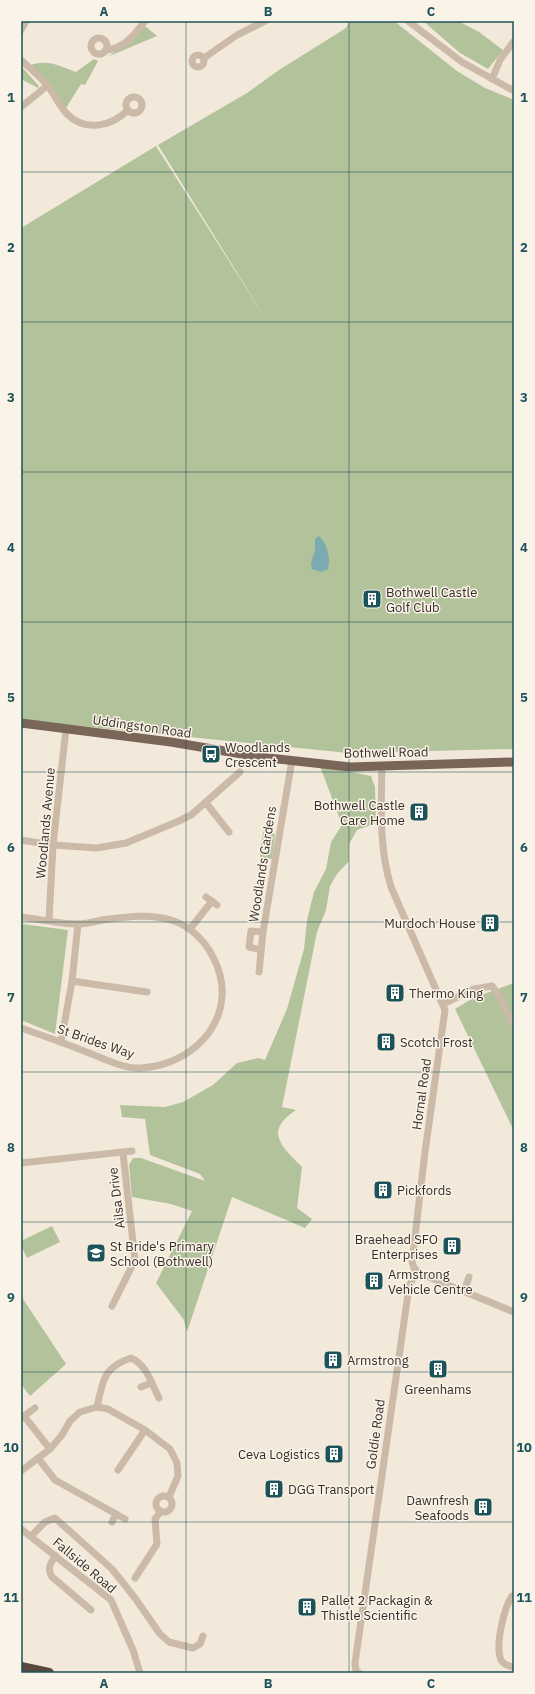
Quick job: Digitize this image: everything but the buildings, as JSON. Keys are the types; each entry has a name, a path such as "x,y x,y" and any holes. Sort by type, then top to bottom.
{"highway":[{"path":"21,1667 49,1673"}],"main road":[{"name":"Uddingston Road","path":"21,723 170,742 260,756"},
{"name":"Bothwell Road","path":"260,756 350,767 514,762"}],"street":[{"path":"21,30 26,21"},
{"path":"106,50 114,49 124,44 145,21"},
{"path":"204,58 219,46 254,23 265,21"},
{"path":"408,21 462,62 514,91"},
{"path":"492,79 500,60 514,41"},
{"path":"21,60 47,86 67,114 78,122 95,126 109,123 128,110"},
{"path":"21,107 47,86"},
{"name":"Woodlands Avenue","path":"50,920 53,846 66,729"},
{"name":"Woodlands Gardens","path":"259,972 263,932 292,760"},
{"name":"Hornal Road","path":"382,766 380,815 386,869 391,887 445,1010 412,1254 417,1271"},
{"path":"21,840 53,846 97,848 126,843 179,822 206,803 240,772"},
{"path":"206,803 228,832"},
{"path":"190,929 212,901"},
{"name":"St Brides Way","path":"21,1028 115,1063 140,1068 159,1065 180,1059 196,1048 208,1036 218,1017 222,996 222,978 210,952 190,929 175,921 157,917 139,916 78,924 50,920"},
{"path":"21,917 50,920"},
{"path":"61,1042 72,981 78,924"},
{"path":"261,950 249,947 251,931 263,932"},
{"path":"72,981 147,992"},
{"path":"443,1004 474,989 492,986 500,996 514,1026"},
{"path":"21,1163 132,1151"},
{"name":"Ailsa Drive","path":"112,1306 135,1260 123,1152"},
{"path":"417,1271 514,1312"},
{"name":"Goldie Road","path":"359,1673 356,1671 355,1663 409,1287 417,1271"},
{"path":"464,1291 469,1277"},
{"path":"97,1407 103,1380 109,1370 121,1362 131,1358 140,1362 159,1398"},
{"path":"141,1387 152,1383"},
{"path":"21,1471 50,1450 62,1435 70,1421 80,1412 97,1407 108,1409 145,1430 170,1449 177,1463 178,1476 169,1497 172,1504 171,1509 166,1512 161,1511 157,1507 157,1500 164,1496 169,1497"},
{"path":"35,1408 22,1417 50,1450"},
{"path":"118,1470 122,1460 145,1430"},
{"path":"38,1458 55,1480 125,1519"},
{"path":"135,1578 157,1544 155,1519 161,1511"},
{"path":"112,1522 116,1514"},
{"path":"31,1536 45,1522 55,1518 112,1569 135,1598 160,1634 170,1642 193,1648 200,1644 203,1636"},
{"name":"Fallside Road","path":"21,1528 110,1600 133,1650 140,1673"},
{"path":"56,1556 49,1566 49,1572 52,1577 91,1610"},
{"path":"514,1596 512,1596 507,1603 500,1639 500,1657 504,1663 514,1667"}],"green space":[{"name":"Bothwell Castle Golf Club","path":"349,21 394,21 457,71 485,88 514,100 514,749 348,753 21,720 21,228 156,146 267,321 158,145 247,93 279,70 346,28"},
{"path":"423,21 458,21 479,32 503,50 488,69 460,53"},
{"path":"145,26 157,36 107,57 127,44"},
{"path":"94,59 98,61 85,85 81,84 66,108 31,65 37,63 48,63 76,72"},
{"path":"21,66 39,86 38,88 21,79"},
{"path":"320,766 371,776 375,787 376,823 357,830 349,844 349,861 337,874 330,886 326,910 317,932 282,1107 296,1110 280,1125 278,1132 279,1139 283,1146 302,1167 297,1208 312,1219 305,1228 232,1197 187,1332 184,1320 156,1283 192,1211 171,1204 132,1197 129,1165 133,1158 141,1158 205,1181 200,1174 150,1155 145,1119 122,1117 120,1105 165,1107 183,1102 213,1085 237,1063 258,1058 265,1060 287,1009 304,949 307,920 314,892 326,869 331,842 342,825"},
{"path":"263,832 275,834 272,859 260,857"},
{"path":"22,924 68,930 55,1034 21,1020"},
{"path":"514,983 514,1126 512,1127 455,1009 473,998"},
{"path":"52,1226 60,1242 27,1258 21,1245 21,1241"},
{"path":"21,1296 66,1364 30,1396 21,1384"}],"water":[{"path":"319,536 322,539 329,555 328,569 321,572 312,569 311,563 315,550 315,539"}],"place":[{"name":"Bothwell Castle Golf Club","path":"372,599"},
{"name":"Woodlands Crescent","path":"211,754"},
{"name":"Bothwell Castle Care Home","path":"419,812"},
{"name":"Murdoch House","path":"490,923"},
{"name":"Thermo King","path":"395,993"},
{"name":"Scotch Frost","path":"386,1042"},
{"name":"Pickfords","path":"383,1190"},
{"name":"Braehead SFO Enterprises","path":"452,1246"},
{"name":"St Bride's Primary School (Bothwell)","path":"96,1253"},
{"name":"Armstrong Vehicle Centre","path":"374,1281"},
{"name":"Armstrong","path":"333,1360"},
{"name":"Greenhams","path":"438,1369"},
{"name":"Ceva Logistics","path":"334,1454"},
{"name":"DGG Transport","path":"274,1489"},
{"name":"Dawnfresh Seafoods","path":"483,1507"},
{"name":"Pallet 2 Packagin & Thistle Scientific","path":"307,1607"}]}
